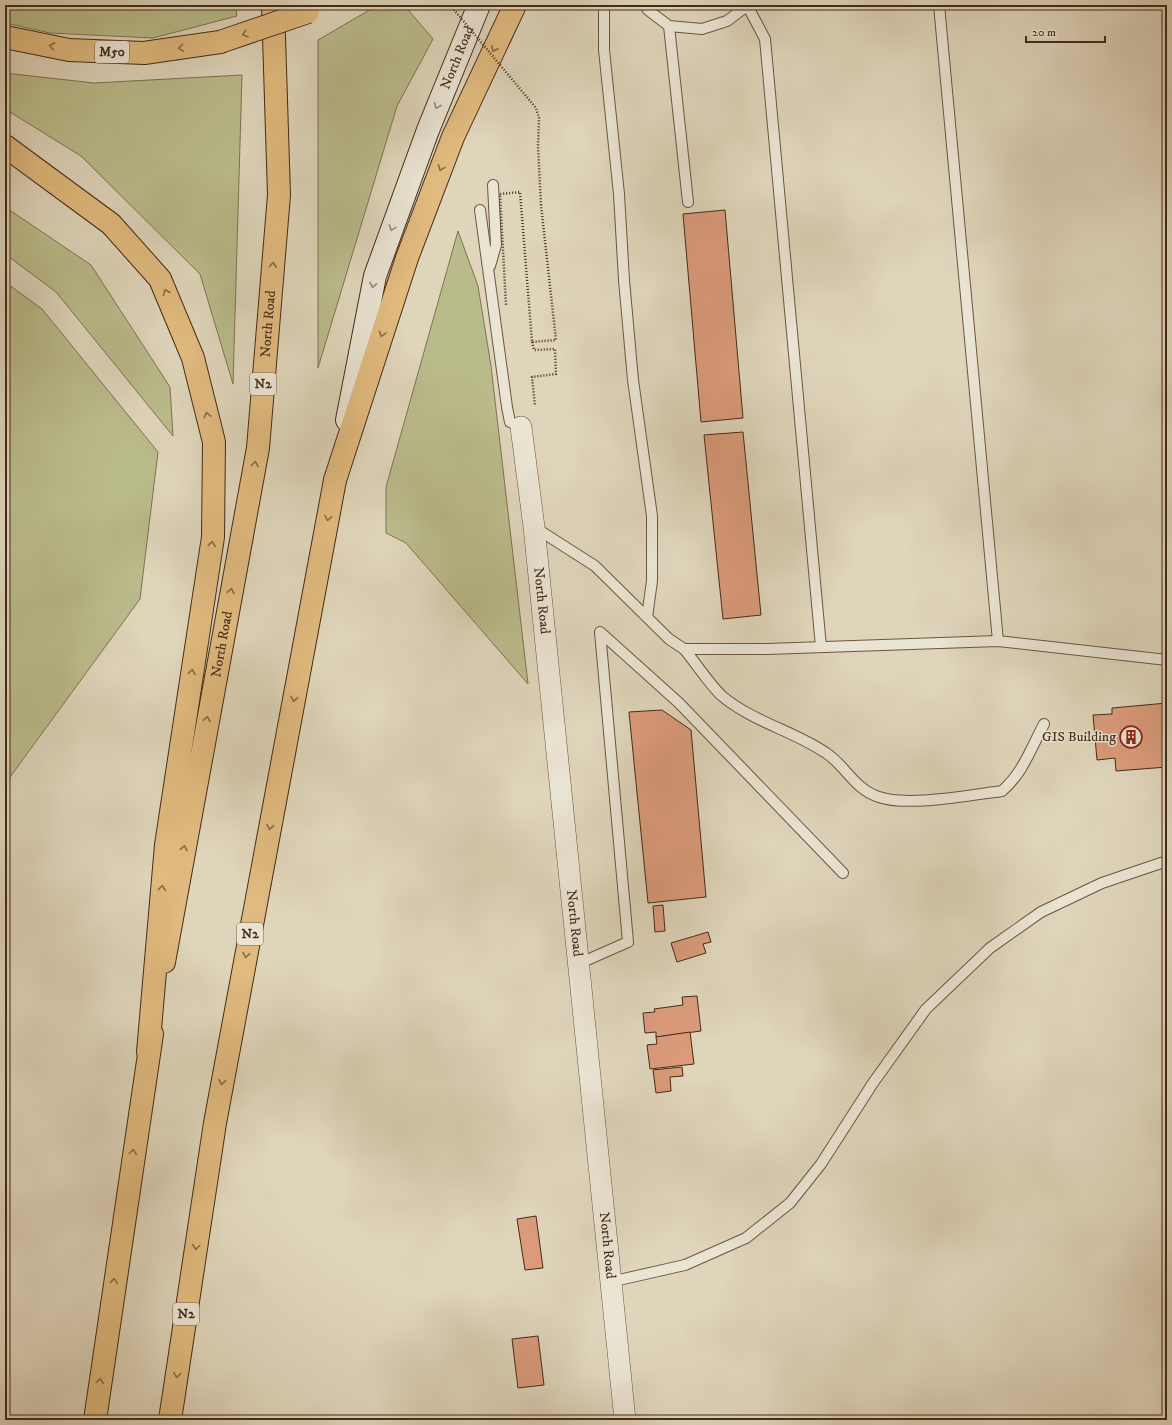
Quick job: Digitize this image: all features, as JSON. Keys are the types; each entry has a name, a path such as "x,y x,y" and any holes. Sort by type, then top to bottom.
{"highway":[{"name":"North Road","path":"148,1052 200,758 258,448 278,195 273,5"},
{"path":"335,480 405,264 453,137 515,5"},
{"name":"M50","path":"5,37 69,50 144,53 220,42 314,8"},
{"path":"5,146 112,224 160,279 193,358 214,442 213,537 166,844 148,1052"},
{"name":"N2","path":"170,1420 215,1123 335,480"},
{"name":"N2","path":"95,1420 148,1052"}],"main road":[{"name":"North Road","path":"335,480 375,276 428,130 479,5"}],"street":[{"name":"North Road","path":"528,421 534,527 625,1420"}],"lane":[{"path":"604,5 604,50 619,194 624,280 633,380 652,516 652,581 647,617"},
{"path":"645,5 648,10 669,26 702,29 727,21 747,5 765,39 821,647"},
{"path":"938,5 998,641"},
{"path":"669,26 688,202"},
{"path":"488,271 496,245 493,186"},
{"path":"480,210 506,407 510,422 528,421"},
{"path":"534,527 595,566 669,639 684,649 722,696 758,719 827,753 841,766 856,784 878,797 902,802 1002,791 1012,782 1023,767 1044,724"},
{"path":"578,964 628,942 600,632 679,702 843,873"},
{"path":"684,649 711,650 998,641 1167,660"},
{"path":"610,1282 685,1265 746,1238 790,1203 821,1164 873,1083 926,1008 990,948 1041,912 1102,883 1167,861"}],"path":[{"path":"450,5 536,108 539,118 538,146 541,205 556,340 532,342"},
{"path":"506,305 500,194 520,192 532,342 534,350 555,349 556,374 532,377 528,421"}],"green space":[{"path":"5,5 235,5 237,16 153,38 50,33 5,23"},
{"path":"378,5 404,5 433,39 397,106 318,368 318,40"},
{"path":"5,73 94,83 242,75 233,384 200,274 81,156 5,109"},
{"path":"5,207 91,265 170,387 173,436 56,292 5,254"},
{"path":"458,231 478,286 491,366 528,684 406,543 386,533 386,487"},
{"path":"5,282 42,309 158,452 140,599 5,784"}],"building":[{"path":"725,210 743,418 701,422 683,214"},
{"path":"743,432 761,615 723,619 704,435"},
{"name":"GIS Building","path":"1167,703 1167,767 1116,771 1115,758 1097,760 1093,715 1112,714 1112,708"},
{"path":"662,710 691,730 706,897 648,903 629,712"},
{"path":"663,905 665,931 655,932 653,906"},
{"path":"708,932 711,942 703,944 706,953 677,962 671,943"},
{"path":"697,996 701,1031 656,1037 656,1032 645,1033 643,1013 655,1012 654,1009 683,1005 682,997"},
{"path":"690,1032 694,1064 650,1069 647,1045 657,1044 656,1037"},
{"path":"682,1067 683,1076 670,1077 671,1091 656,1093 653,1070"},
{"path":"536,1216 543,1268 525,1270 517,1219"},
{"path":"538,1336 544,1385 518,1388 512,1339"}],"place":[{"name":"GIS Building","path":"1131,737"}]}
